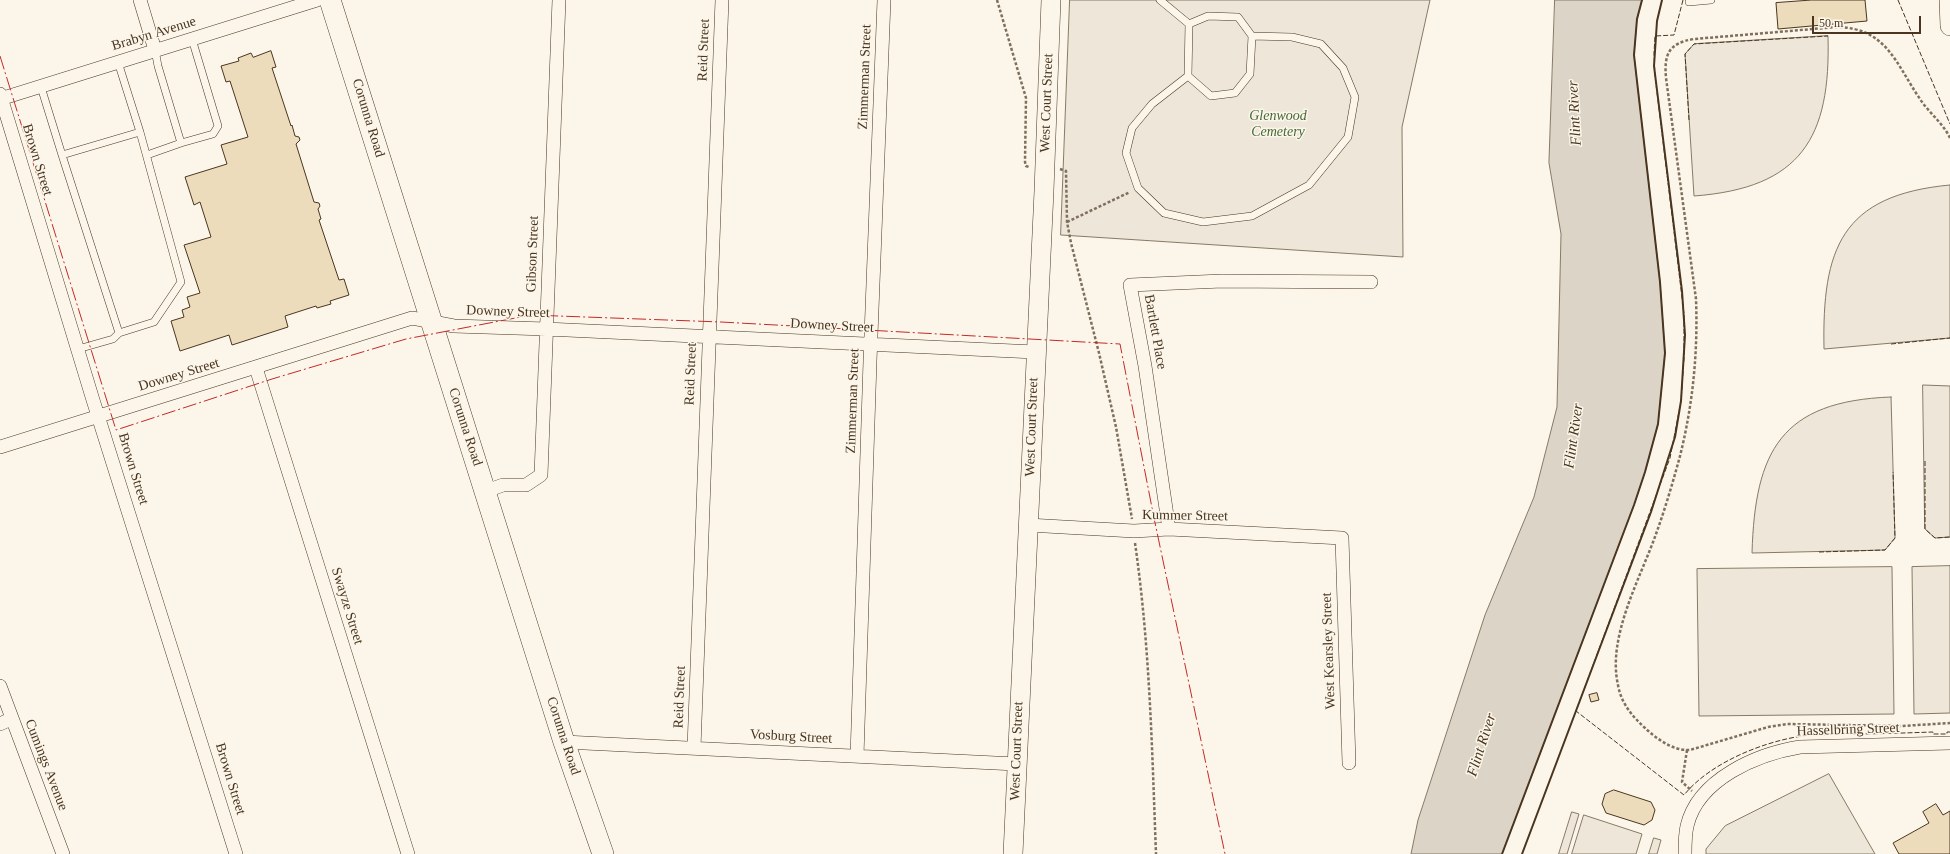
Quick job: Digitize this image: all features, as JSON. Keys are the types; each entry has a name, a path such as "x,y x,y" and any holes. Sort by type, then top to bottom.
{"main road":[{"name":"Corunna Road","path":"330,0 564,742 603,854"}],"street":[{"path":"140,0 156,50"},
{"name":"Brabyn Avenue","path":"0,97 41,87 317,0"},
{"name":"Gibson Street","path":"486,491 503,486 526,485 541,475 559,0"},
{"name":"Reid Street","path":"694,748 722,0"},
{"name":"Zimmerman Street","path":"857,756 870,344 884,0"},
{"name":"West Court Street","path":"1013,854 1035,352 1042,230 1050,0"},
{"path":"1949,0 1950,26"},
{"name":"Brown Street","path":"0,97 236,854"},
{"name":"Bartlett Place","path":"1169,529 1145,366 1130,284 1222,281 1371,282"},
{"name":"Downey Street","path":"0,447 412,318 454,326 1035,352"},
{"name":"Swayze Street","path":"256,368 408,854"},
{"name":"Kummer Street","path":"1028,525 1134,531 1169,529 1342,538"},
{"name":"West Kearsley Street","path":"1342,538 1349,763"},
{"name":"Cumings Avenue","path":"0,686 6,722 63,854"},
{"name":"Vosburg Street","path":"564,742 1016,764"},
{"name":"Hasselbring Street","path":"1685,854 1687,826 1700,798 1714,785 1744,765 1790,749 1812,746 1950,743"}],"lane":[{"path":"1160,0 1189,24"},
{"path":"1690,2 1711,0"},
{"path":"1188,76 1211,96 1235,93 1250,74 1252,36 1238,17 1208,16 1189,24"},
{"path":"1188,76 1189,24"},
{"path":"1188,76 1152,104 1132,128 1126,153 1138,188 1164,212 1203,222 1252,216 1309,185 1348,137 1355,97 1343,68 1320,44 1292,37 1252,36"},
{"path":"147,155 213,134 218,126 192,39"},
{"path":"156,50 158,66 181,143"},
{"path":"78,349 113,339 119,333 154,322 181,282 147,155 118,62"},
{"path":"41,87 119,333"},
{"path":"62,155 140,132"}],"path":[{"path":"997,0 1026,98 1025,162 1026,166 1030,167"},
{"path":"1950,138 1945,129 1920,100 1886,47 1877,39 1859,30 1837,27 1690,40 1674,45 1667,57 1665,73 1678,155 1696,299 1697,330 1695,364 1688,419 1681,450 1656,533 1625,618 1618,646 1616,676 1621,697 1633,716 1648,731 1665,743 1687,750 1768,727 1787,724 1902,726 1950,723"},
{"path":"1061,169 1066,171 1067,222 1071,244 1116,427 1132,522"},
{"path":"1067,222 1138,188"},
{"path":"1135,539 1148,654 1156,854"},
{"path":"1687,750 1683,783 1700,798"}],"green space":[{"name":"Glenwood Cemetery","path":"1070,0 1430,0 1402,127 1403,257 1061,235"},
{"path":"1828,36 1827,72 1823,103 1815,129 1802,151 1784,169 1760,182 1731,191 1694,196 1685,54 1694,44"},
{"path":"1950,185 1950,338 1824,349 1824,314 1828,283 1834,256 1845,233 1862,215 1884,201 1913,191"},
{"path":"1923,385 1950,386 1950,537 1935,538 1925,529"},
{"path":"1891,397 1895,538 1885,550 1752,553 1754,517 1760,486 1768,460 1781,438 1799,421 1823,409 1854,401"},
{"path":"1950,566 1950,713 1914,714 1912,567"},
{"path":"1892,567 1894,714 1699,716 1697,569"},
{"path":"1572,812 1579,814 1567,854 1559,854"},
{"path":"1584,815 1642,834 1636,854 1572,854"},
{"path":"1654,838 1661,840 1657,854 1649,854"}],"shaded area":[{"path":"1829,774 1875,854 1706,854 1706,849 1725,826"}],"water":[{"name":"Flint River","path":"1555,0 1642,0 1637,19 1634,55 1660,282 1665,353 1658,424 1634,505 1502,854 1411,854 1418,820 1485,615 1534,497 1557,407 1561,234 1549,163"}],"building":[{"path":"1812,0 1865,0 1867,21 1778,29 1776,3"},
{"path":"271,51 276,67 272,68 291,126 292,125 295,136 299,137 300,140 296,144 314,202 319,203 320,206 318,209 321,219 319,220 339,280 344,279 349,295 330,301 331,304 317,308 316,306 285,316 288,327 232,345 229,335 180,351 171,321 184,317 182,310 190,307 187,297 200,293 184,245 211,237 200,202 194,205 185,177 227,164 221,145 248,137 230,81 226,82 221,66 239,61 238,58 251,53 253,57"},
{"path":"1597,693 1599,700 1591,702 1589,695"},
{"path":"1614,790 1651,802 1655,810 1652,820 1644,825 1606,813 1602,804 1605,794"},
{"path":"1936,804 1943,815 1950,811 1950,854 1899,854 1893,843 1929,823 1923,812"}],"fence":[{"path":"1683,0 1674,35 1655,36 1654,53 1655,76 1684,314 1684,358 1681,401 1670,458 1576,711 1684,795 1708,773 1722,764 1770,743 1813,735 1933,732 1933,734 1947,734 1947,732 1950,732"},
{"path":"1898,0 1950,124"},
{"path":"1689,120 1685,54 1694,44 1828,36"},
{"path":"1891,344 1950,338"},
{"path":"1925,461 1925,529 1935,538 1950,537"},
{"path":"1819,552 1885,550 1895,538 1893,472"}],"wall":[{"path":"1502,854 1634,505 1658,424 1665,353 1660,282 1634,55 1637,19 1642,0"},
{"path":"1522,854 1651,512 1675,437 1681,401 1685,335 1682,291 1654,66 1657,21 1662,0"}],"power":[{"path":"0,56 116,430 272,379 406,339 531,315 721,322 1120,344 1154,518 1225,854"}]}
